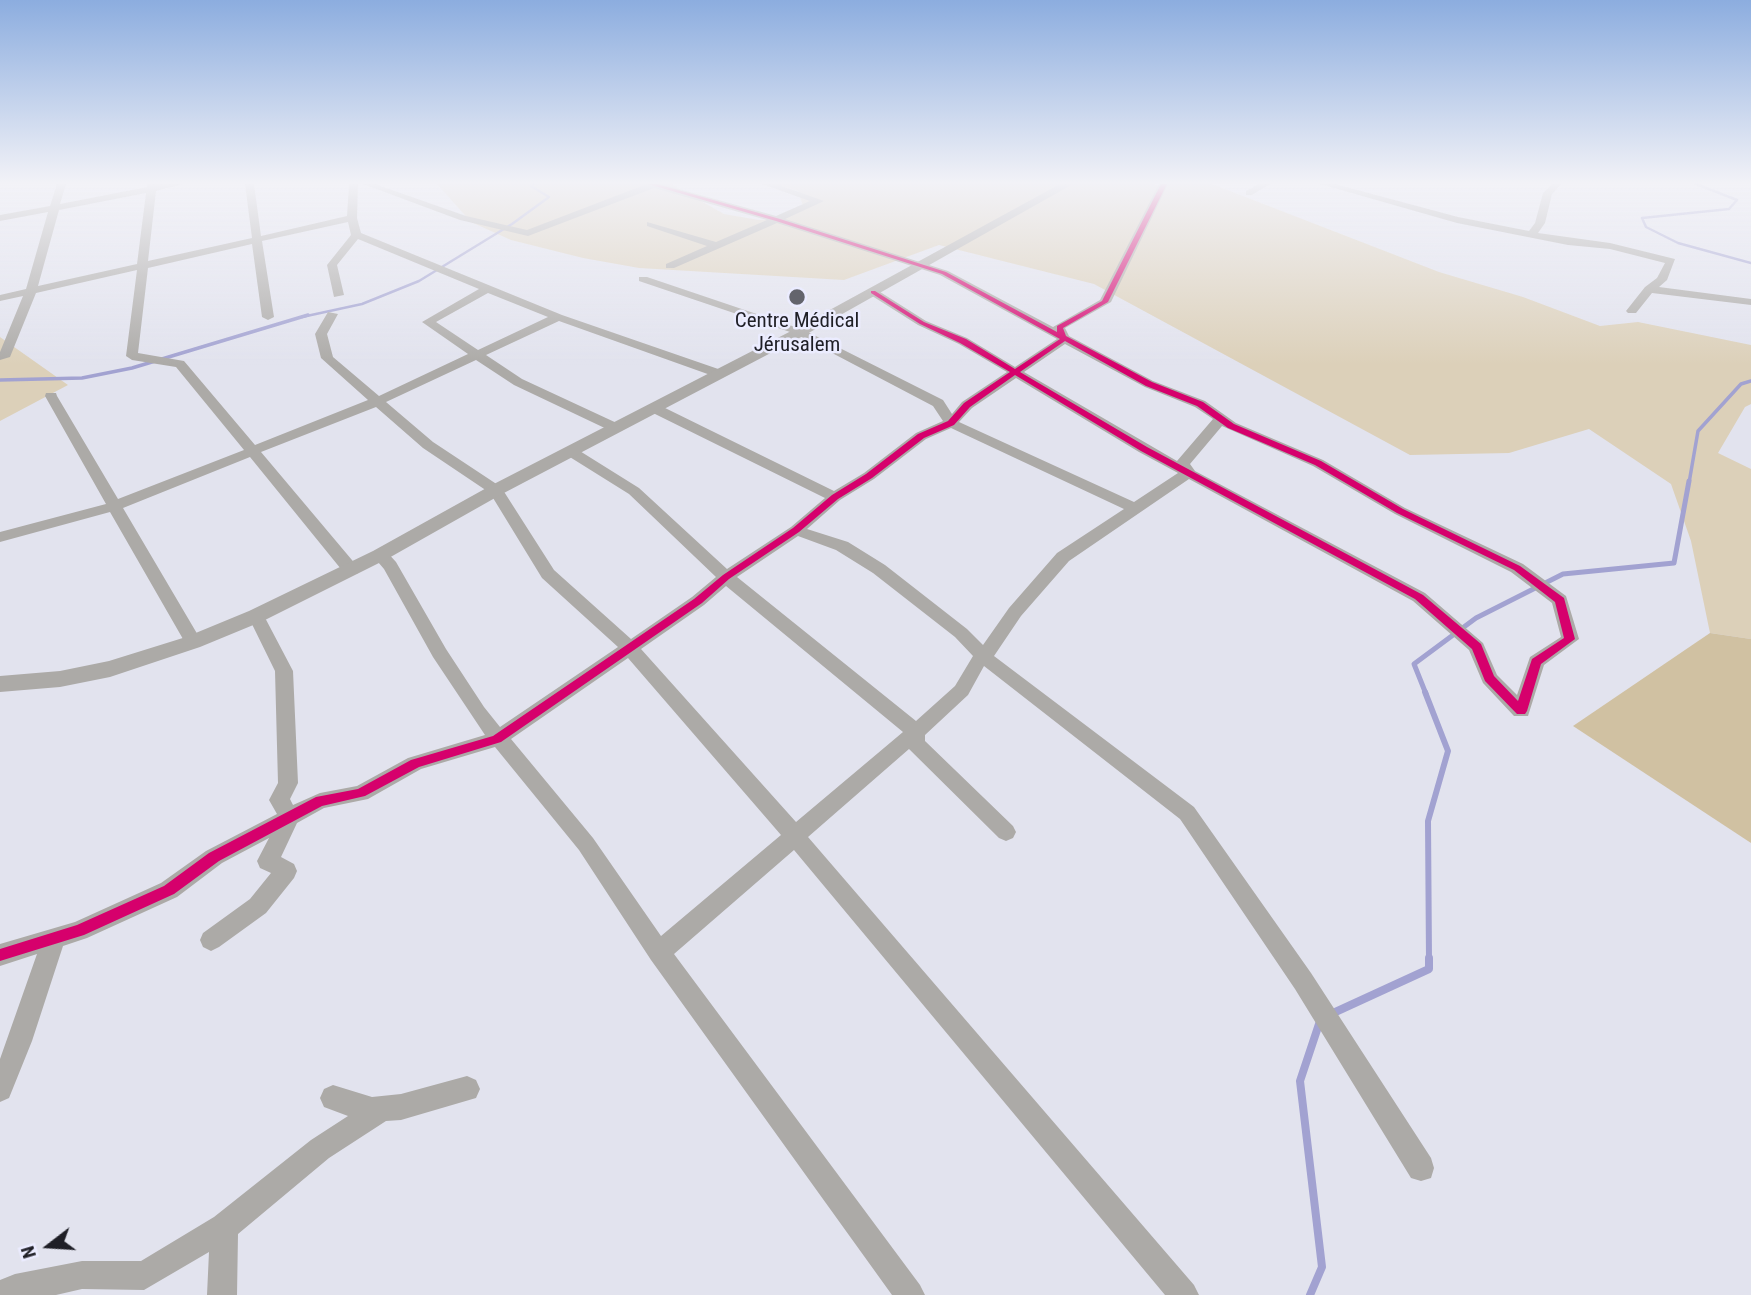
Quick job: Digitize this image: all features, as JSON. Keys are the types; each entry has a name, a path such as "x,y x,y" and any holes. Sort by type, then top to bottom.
{"street":[{"path":"4,357 31,291 44,244"},
{"path":"145,244 132,356 180,364 351,570"},
{"path":"0,298 142,268 235,244"},
{"path":"257,244 268,317"},
{"path":"338,295 332,265 348,244"},
{"path":"379,244 558,317 720,374"},
{"path":"712,244 717,246"},
{"path":"670,266 721,244"},
{"path":"857,244 920,264 972,287 1149,384 1200,404 1254,437 1318,463 1399,511 1517,568 1560,600 1570,639 1536,662 1521,711 1489,678 1477,647 1419,597 1188,472 1015,374 963,341 922,323 873,292"},
{"path":"0,684 60,679 110,669 192,642 256,616 380,555 496,490 656,409 956,244"},
{"path":"1065,339 1059,327 1105,302 1134,244"},
{"path":"1600,244 1671,261 1662,280 1649,289 1632,311"},
{"path":"643,279 800,332 938,403 951,423 1136,509"},
{"path":"487,289 428,322 480,354 518,382 616,428"},
{"path":"1649,289 1751,302"},
{"path":"332,314 321,334 327,358 428,445 496,490 548,574 630,648 795,836 1184,1295"},
{"path":"0,537 114,506 378,401 558,317"},
{"path":"0,955 54,939 169,890 214,857 320,801 361,793 415,763 497,739 698,601 726,577 796,530 835,497 870,476 921,436 951,423 967,405 1065,339"},
{"path":"51,396 192,642"},
{"path":"656,409 835,497"},
{"path":"1188,472 1182,464 1221,418"},
{"path":"570,451 634,491 726,577 916,732"},
{"path":"659,952 962,690 975,663 984,657 1015,612 1063,557 1188,472"},
{"path":"796,530 842,546 879,569 961,634 984,657 1187,813 1315,1000 1421,1168"},
{"path":"380,555 390,566 439,653 497,739 586,844 659,952 910,1295"},
{"path":"256,616 284,671 288,783 279,800 290,817"},
{"path":"916,732 915,743 1006,832"},
{"path":"211,940 258,906 286,871 268,862 290,817"},
{"path":"0,1089 20,1041 54,939"},
{"path":"333,1098 372,1110 401,1107 467,1089"},
{"path":"0,1295 82,1275 144,1276 224,1227 320,1149 382,1109"},
{"path":"222,1295 224,1227"}],"shaded area":[{"path":"529,244 1368,244 1439,272 1523,297 1600,326 1638,322 1751,345 1751,404 1745,407 1718,453 1751,469 1751,639 1710,633 1691,541 1671,484 1589,429 1509,453 1410,455 1094,284 939,245 844,280 639,268"},
{"path":"0,337 68,385 0,421"},
{"path":"1710,633 1751,639 1751,843 1573,726"}],"waterway":[{"path":"302,317 362,304 419,281 479,244"},
{"path":"1683,244 1751,263"},
{"path":"0,380 82,378 132,368 308,315"},
{"path":"1689,483 1698,431 1741,384 1751,381"},
{"path":"1426,694 1414,664 1476,618 1563,574 1674,563 1689,481"},
{"path":"1425,692 1448,751 1428,821 1429,960"},
{"path":"1331,1014 1429,969 1429,960"},
{"path":"1310,1295 1322,1267 1300,1081 1320,1021"}],"cycle path":[{"path":"855,244 944,273 1149,384 1200,404 1231,426 1318,463 1400,511 1517,568 1560,600 1570,639 1536,662 1521,711 1489,678 1477,647 1419,597 1144,449 963,341 922,323 873,292"},
{"path":"0,955 79,931 169,890 214,857 320,801 361,793 415,763 497,739 698,601 726,577 796,530 835,497 869,476 921,436 951,423 967,405 1064,339 1059,327 1105,302 1134,244"}],"place":[{"name":"Centre Médical Jérusalem","path":"797,297"}]}
